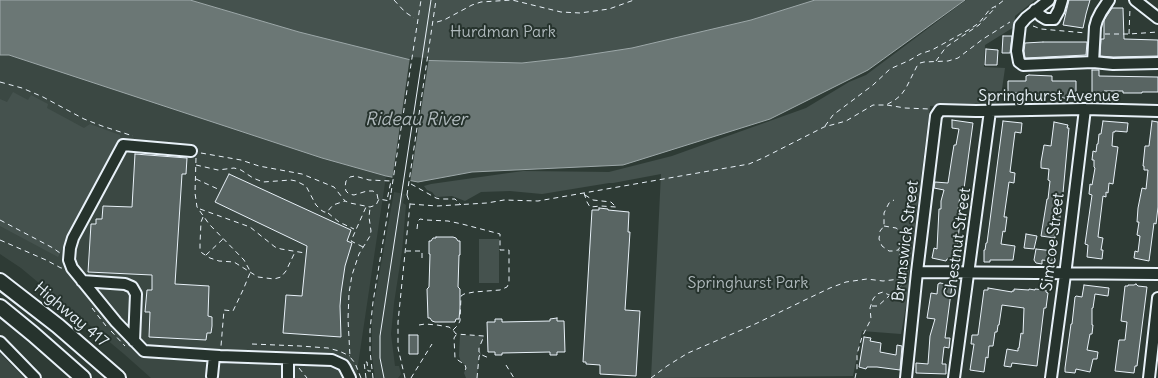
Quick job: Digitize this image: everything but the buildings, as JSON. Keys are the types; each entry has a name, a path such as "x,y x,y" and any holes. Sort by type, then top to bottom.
{"highway":[{"name":"Highway 417","path":"0,281 58,326 118,378"},
{"path":"0,307 83,378"}],"street":[{"path":"1049,0 1035,10 1020,25 1017,51 1019,62 1023,64 1158,63"},
{"path":"1035,10 1046,19 1054,19 1060,10 1062,0"},
{"path":"1094,62 1095,27 1100,12 1109,0"},
{"path":"1132,4 1158,18"},
{"name":"Springhurst Avenue","path":"940,110 1085,109 1158,111"},
{"name":"Simcoe Street","path":"1051,378 1085,109"},
{"name":"Brunswick Street","path":"906,378 936,116 940,110"},
{"name":"Chestnut Street","path":"954,378 990,111"},
{"path":"194,152 183,149 123,145 73,238 70,248 70,264 82,281 144,351 217,353 288,359 324,359 337,361 345,368 350,378"},
{"path":"917,272 969,274 1158,274"},
{"path":"82,281 125,284 132,287 136,294 134,341"},
{"path":"1149,378 1158,298"},
{"path":"0,342 35,378"},
{"path":"212,376 217,353"},
{"path":"288,359 288,378"}],"path":[{"path":"394,0 414,18"},
{"path":"389,201 421,0"},
{"path":"405,378 398,348 398,338 410,204 406,196 436,0"},
{"path":"479,3 483,0"},
{"path":"437,22 479,3 512,0 561,12 580,13 609,9 634,0"},
{"path":"824,127 833,115 873,85 890,69 932,50 970,29 979,23 990,9 1004,0"},
{"path":"936,61 946,47 979,25 998,4"},
{"path":"1129,34 1132,4"},
{"path":"886,105 901,95 920,63 948,61 958,58 1016,18 1020,25"},
{"path":"0,82 22,88 84,119 124,133"},
{"path":"410,204 437,206 504,200 538,201 584,194 749,164 824,127 846,121 873,105 940,110"},
{"path":"217,353 224,310 233,311 250,272 244,260 209,224 199,209 196,200 194,152 241,160 259,166 302,174 334,187 346,201 370,207 376,204 379,199"},
{"path":"196,165 214,170 237,169 263,182 296,181 306,186 318,208 327,212 338,222 355,229"},
{"path":"373,378 370,341 372,312 391,181 369,180 355,176 346,180 345,187 349,194 356,195 367,191 373,192 377,194 379,199"},
{"path":"195,178 220,190"},
{"path":"411,184 436,198 455,199 462,205"},
{"path":"584,194 593,200 611,202 616,207 590,207 584,194"},
{"path":"379,199 389,201"},
{"path":"894,200 889,202 884,213 884,226 880,231 879,239 882,246 889,251 898,250"},
{"path":"327,212 333,205 346,201"},
{"path":"363,247 351,241 366,206"},
{"path":"350,357 348,320 350,287 352,275 371,231 370,207"},
{"path":"199,209 250,227 275,247 305,253"},
{"path":"204,216 201,222 200,250 205,255 219,260 234,262 258,277 278,278 286,271 295,252"},
{"path":"417,229 420,219 462,224 500,234 500,250 509,250 509,283 507,286 500,290 474,292 461,296 460,321 454,330"},
{"path":"0,220 53,248 70,264 61,268 0,240"},
{"path":"855,378 857,354 862,337 871,319 873,300 877,294 883,292 894,295 898,292 905,278 898,250 903,242 902,232 896,228 884,226"},
{"path":"205,255 223,238"},
{"path":"406,251 422,251 422,258 419,260"},
{"path":"651,378 688,353 846,282 867,279 883,281 900,279 917,272"},
{"path":"871,306 878,306 889,295"},
{"path":"418,325 437,325 454,330 456,334 454,338 455,358 466,368 464,373"},
{"path":"456,334 484,336 479,348 481,354 477,378"},
{"path":"252,344 328,348 339,351 350,357 355,363 361,378"},
{"path":"411,378 432,344"},
{"path":"481,354 489,358"},
{"path":"366,378 364,362 367,362 368,371 372,370"},
{"path":"506,365 514,378"},
{"path":"299,367 308,378"}],"shaded area":[{"path":"0,55 9,55 322,158 386,176 356,378 151,378 21,268 0,254"},
{"path":"394,192 405,194 403,203 406,205 391,334 395,366 399,366 401,374 398,378 375,378 372,355 374,304"},
{"path":"0,353 24,378 0,378"}],"green space":[{"name":"Hurdman Park","path":"190,0 815,0 751,20 632,48 522,63 411,60 299,32"},
{"name":"Springhurst Park","path":"966,0 1035,0 1015,16 1014,27 985,45 984,67 1005,68 1000,103 930,106 908,294 901,334 862,331 853,376 651,378 661,174 542,194 510,191 481,192 465,201 452,196 436,197 424,186 523,171 609,172 672,156 806,108 849,82 866,75"},
{"path":"13,92 28,100 31,95 48,104 47,108 84,128 90,124 120,135 120,141 58,257 0,226 0,99 7,102"},
{"path":"479,239 499,239 499,283 479,283"},
{"path":"460,335 484,336 479,348 481,354 477,378 466,378 464,373 466,368 459,356"}],"water":[{"name":"Rideau River","path":"0,0 190,0 299,32 411,60 522,63 632,48 751,20 815,0 965,0 868,70 770,119 623,165 472,172 418,182 386,176 322,158 9,55 0,55"}],"pier":[{"path":"410,57 429,58 410,183 392,180"}],"tram line":[{"path":"384,378 380,358 380,336 431,0"}]}
